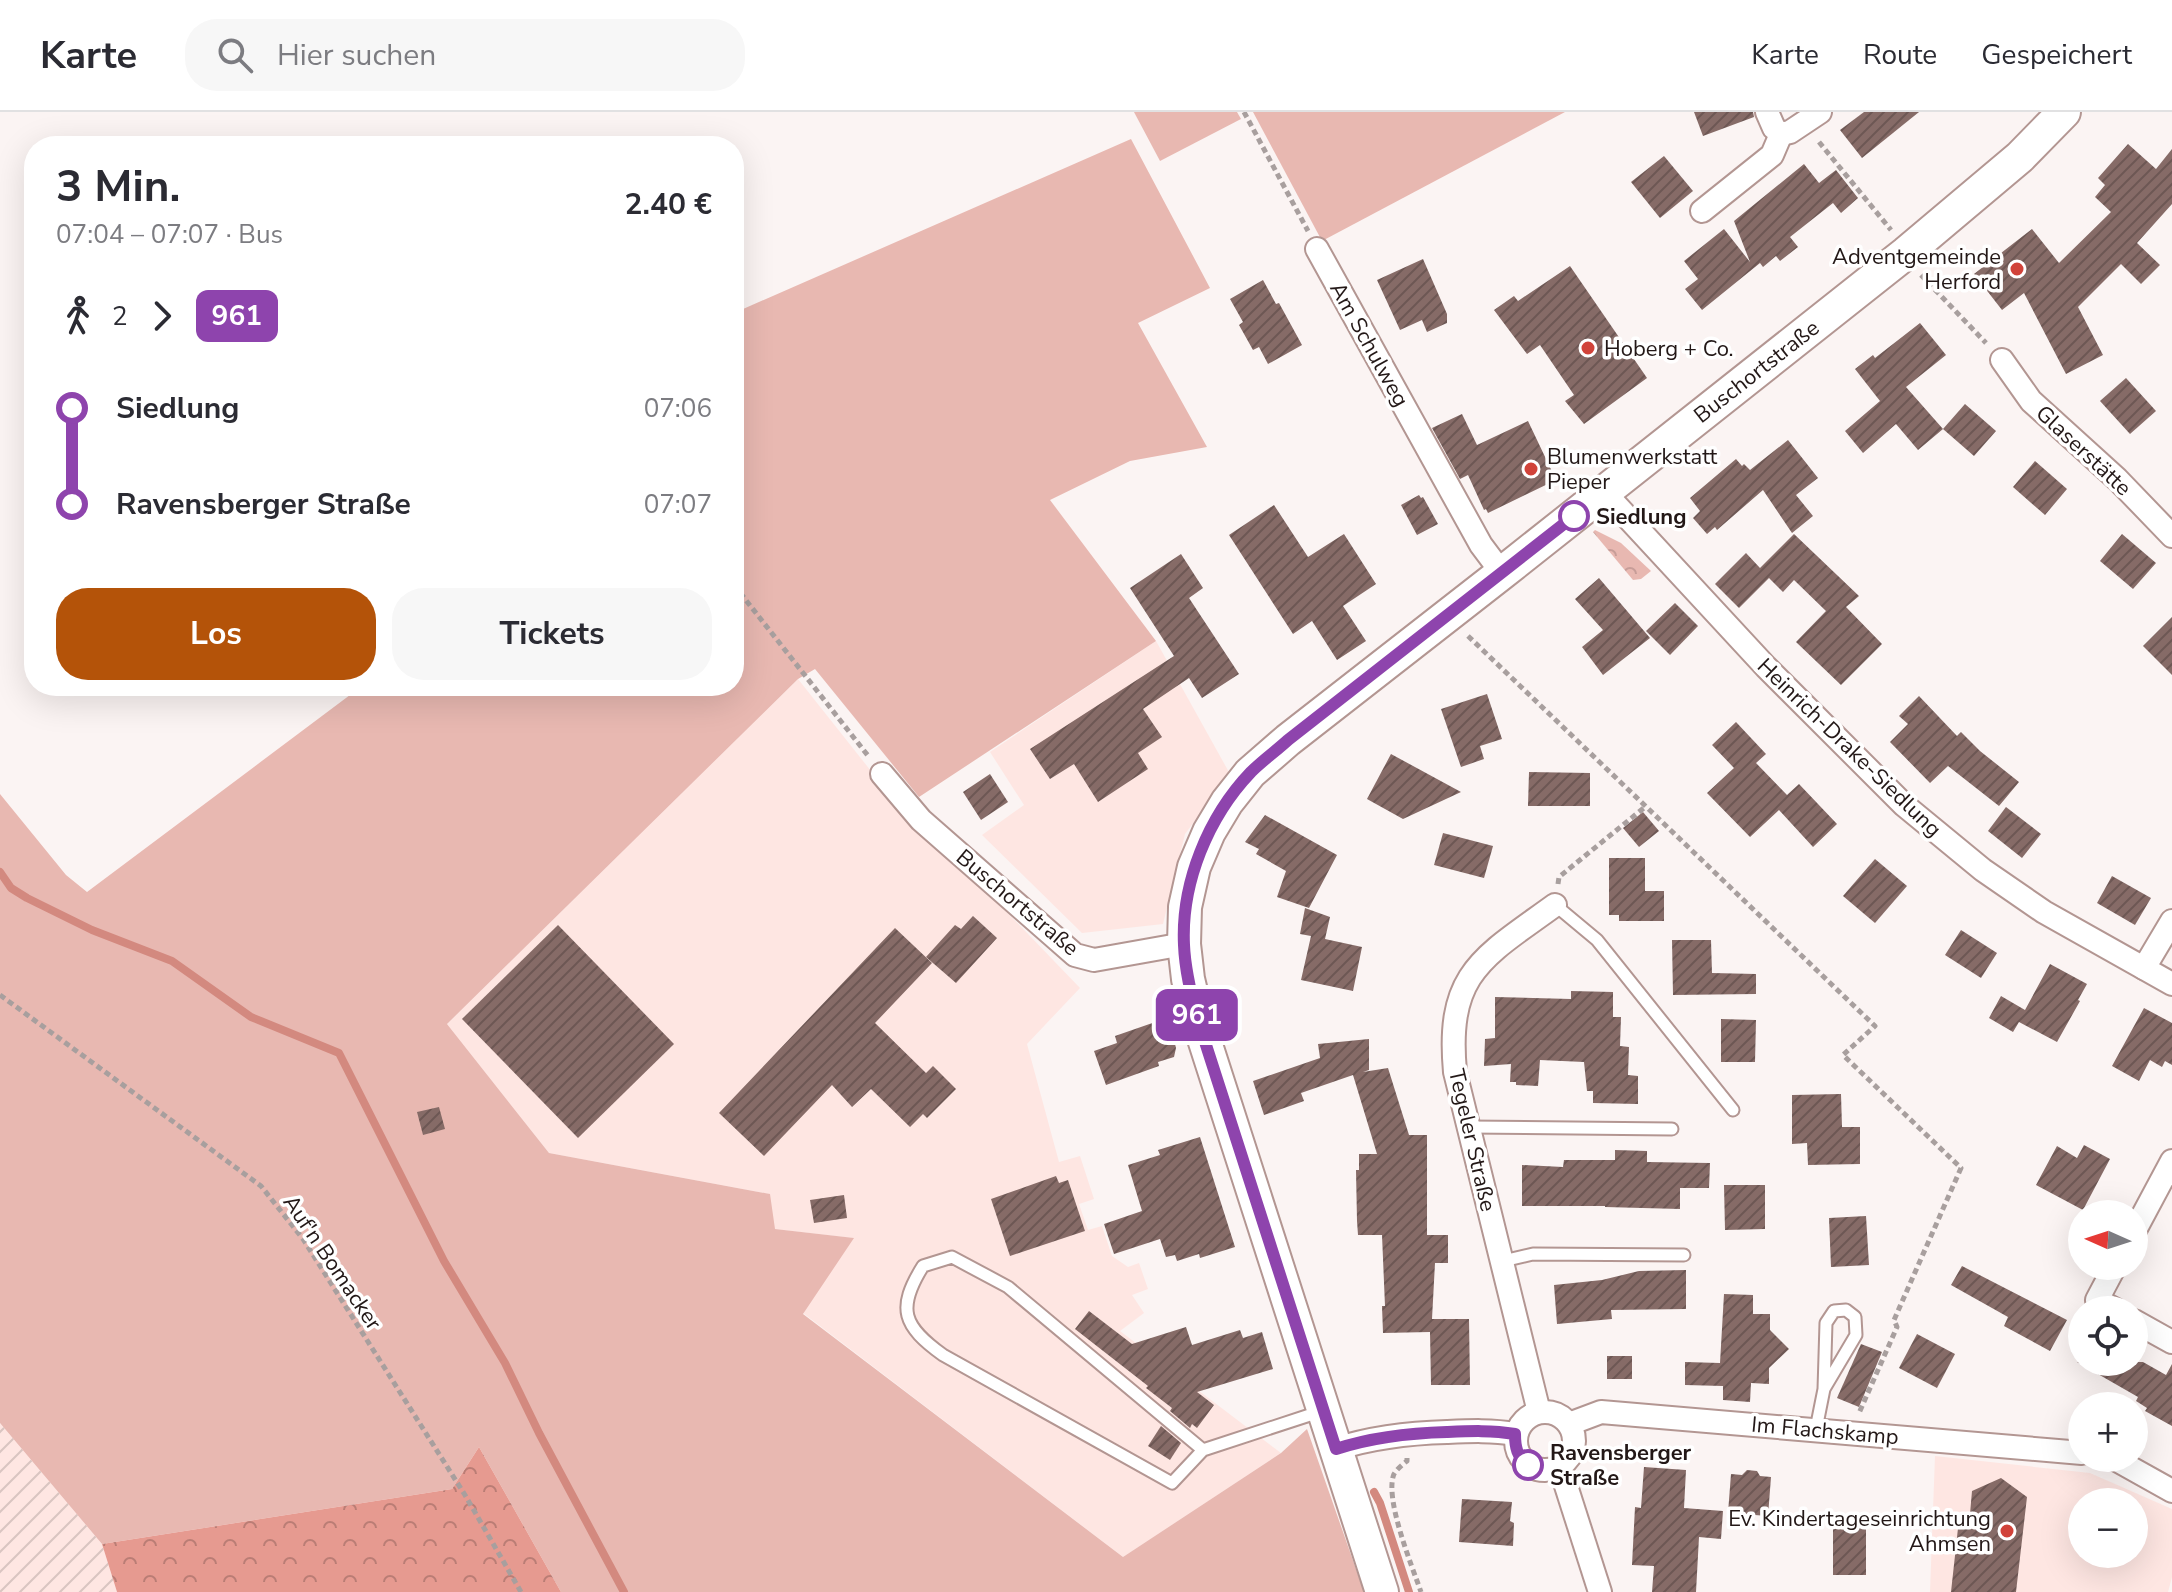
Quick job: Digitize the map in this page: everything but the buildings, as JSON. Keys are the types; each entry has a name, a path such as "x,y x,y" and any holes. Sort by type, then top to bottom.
{"main road":[{"name":"Buschortstraße","path":"1382,1592 1197,1017 1188,979 1184,944 1185,907 1194,867 1209,832 1250,773 1288,740 1906,253 2020,157 2064,112"}],"street":[{"path":"1767,112 1774,128 1781,134"},
{"path":"1781,134 1790,132 1812,117"},
{"path":"1702,211 1772,155 1781,134"},
{"name":"Am Schulweg","path":"1317,249 1481,545 1502,573"},
{"name":"Glaserstätte","path":"2002,360 2031,401 2117,479 2172,536"},
{"name":"Heinrich-Drake-Siedlung","path":"1604,492 1766,667 1904,805 1983,870 2044,912 2172,984"},
{"name":"Buschortstraße","path":"882,774 921,820 1075,955 1094,960 1184,944"},
{"name":"Tegeler Straße","path":"1539,1412 1455,1072 1453,1047 1459,998 1467,979 1499,946 1555,905"},
{"path":"2144,968 2172,921"},
{"path":"2148,1206 2172,1161"},
{"path":"2148,1329 2172,1342"},
{"path":"1551,1412 1569,1424 1574,1435 1574,1447 1569,1459 1560,1467 1547,1471 1533,1469 1522,1460 1515,1448 1515,1434 1528,1416 1551,1412"},
{"name":"Im Flachskamp","path":"1569,1424 1601,1412 2068,1452"},
{"path":"1336,1449 1404,1433 1493,1430 1515,1434"},
{"path":"1560,1467 1600,1592"},
{"path":"2138,1472 2172,1491"}],"lane":[{"path":"1555,905 1597,940 1733,1110"},
{"path":"1469,1127 1672,1129"},
{"path":"1503,1261 1533,1254 1684,1255"},
{"path":"1203,1450 1008,1287 952,1257 923,1266 910,1286 906,1313 920,1338 943,1355 1172,1483 1203,1450 1324,1411"},
{"path":"1816,1429 1824,1389 1826,1323 1834,1311 1846,1310 1855,1317 1856,1335 1824,1389"}],"path":[{"path":"1244,112 1317,249"},
{"path":"1812,117 1922,277 2002,360"},
{"path":"744,598 882,774"},
{"path":"1447,616 1875,1026 1843,1055 1961,1168 1894,1320 1897,1327 1850,1432"},
{"path":"1555,905 1559,877 1645,807"},
{"name":"Auf'n Bomacker","path":"0,995 261,1186 312,1252 465,1495 521,1592"},
{"path":"1404,1433 1407,1461 1395,1473 1391,1492 1421,1592"}],"shaded area":[{"path":"1156,641 1230,774 1185,834 1163,924 1082,933 982,835 1024,805 990,752"},
{"path":"798,679 871,771 1080,988 1027,1044 1059,1162 1080,1156 1094,1199 1079,1204 1088,1230 1102,1226 1112,1256 1128,1267 1139,1263 1148,1289 1132,1295 1144,1313 1120,1331 1281,1453 1123,1557 803,1313 853,1238 774,1229 769,1194 549,1153 447,1024"},
{"path":"0,1423 102,1544 117,1592 0,1592"},
{"name":"Ev. Kindertageseinrichtung Ahmsen","path":"1935,1456 2090,1473 2124,1488 2068,1488 2068,1568 2148,1568 2148,1498 2172,1509 2172,1577 2168,1592 1930,1592"}],"green space":[{"path":"1134,112 1237,112 1241,119 1160,161"},
{"path":"1253,112 1565,112 1322,241"},
{"path":"1131,139 1210,288 1138,323 1207,447 1130,461 1050,500 1156,641 919,797 815,669 798,679 447,1024 549,1153 770,1194 775,1229 854,1238 803,1314 1123,1557 1281,1453 1307,1429 1364,1592 561,1592 479,1447 452,1489 102,1544 0,1423 0,794 66,875 87,892 349,696 744,696 744,309"},
{"path":"1595,530 1621,543 1651,571 1641,579 1633,580 1593,532"},
{"path":"479,1447 561,1592 117,1592 102,1544 452,1489"}],"waterway":[{"path":"0,872 11,888 27,898 92,930 172,961 251,1017 339,1053 444,1261 505,1363 624,1592"},
{"path":"1374,1492 1409,1592"}],"bus line":[{"name":"961","path":"1528,1465 1515,1448 1515,1434 1493,1430 1404,1433 1336,1449 1197,1017 1184,944 1185,907 1194,867 1209,832 1250,773 1574,516"}],"place":[{"name":"Adventgemeinde Herford","path":"2017,269"},
{"name":"Hoberg + Co.","path":"1588,348"},
{"name":"Blumenwerkstatt Pieper","path":"1531,469"},
{"name":"Siedlung","path":"1574,516"},
{"name":"Ravensberger Straße","path":"1528,1465"},
{"name":"Ev. Kindertageseinrichtung Ahmsen","path":"2007,1531"}]}
